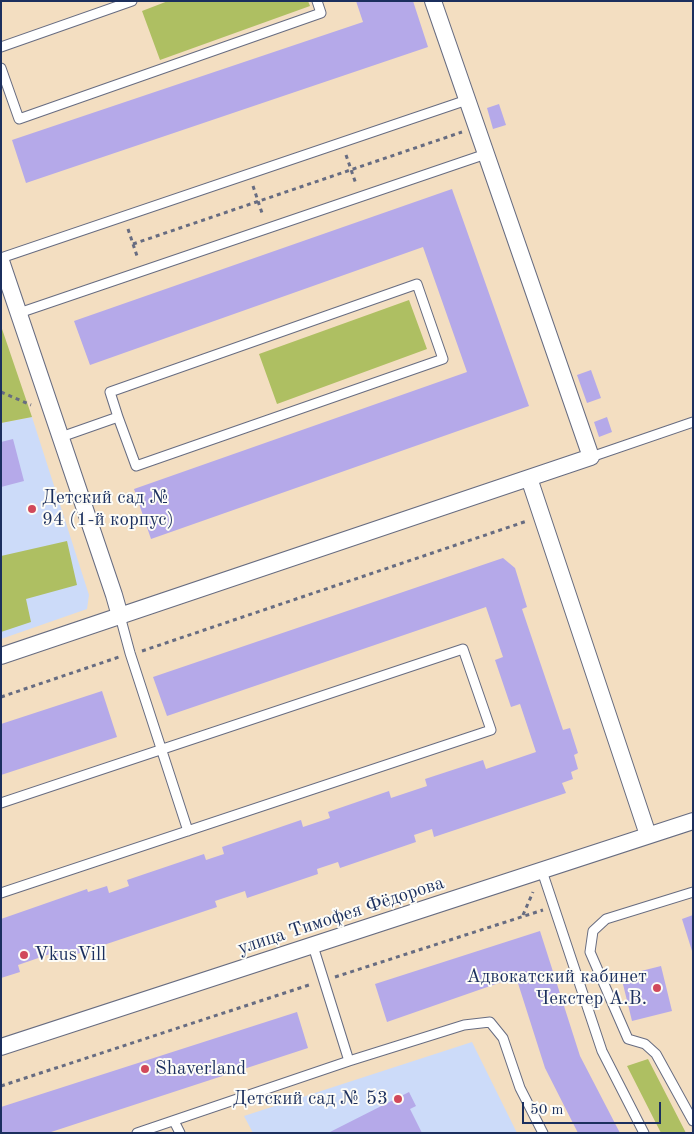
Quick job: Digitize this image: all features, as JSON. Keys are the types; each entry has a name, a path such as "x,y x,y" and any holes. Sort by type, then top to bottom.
{"street":[{"path":"1,656 591,457 433,1"},
{"path":"1,259 120,616"},
{"path":"529,478 648,835"},
{"name":"улица Тимофея Фёдорова","path":"1,1048 693,821"}],"lane":[{"path":"1,47 132,1"},
{"path":"2,70 19,118 321,13 317,1"},
{"path":"1,259 467,100"},
{"path":"19,313 486,154"},
{"path":"417,284 443,359 136,466 118,417 110,392 417,284"},
{"path":"61,437 118,417"},
{"path":"591,457 693,422"},
{"path":"120,616 130,653 188,831"},
{"path":"1,803 463,649 491,730 1,893"},
{"path":"542,871 602,1052 644,1133"},
{"path":"693,892 606,919 593,931 590,952 628,1039 645,1044 656,1054 693,1120"},
{"path":"313,946 349,1061"},
{"path":"137,1133 349,1061 464,1025 490,1022 503,1038 520,1088 543,1133"},
{"path":"174,1121 180,1133"}],"path":[{"path":"133,244 476,127"},
{"path":"342,142 360,196"},
{"path":"249,174 267,228"},
{"path":"123,217 142,271"},
{"path":"1,392 39,408"},
{"path":"1,697 542,516"},
{"path":"523,916 533,892"},
{"path":"1,1086 545,909"}],"shaded area":[{"name":"Детский сад № 94 (1-й корпус)","path":"32,417 89,595 87,609 1,639 1,423"},
{"name":"Детский сад № 53","path":"472,1042 517,1133 253,1133 244,1116"}],"green space":[{"path":"168,1 308,1 310,6 160,60 142,11"},
{"path":"409,300 427,349 277,404 259,354"},
{"path":"1,326 32,417 1,423"},
{"path":"67,541 77,585 26,599 31,622 1,632 1,556"},
{"path":"648,1059 686,1133 661,1133 627,1066"}],"building":[{"path":"356,1 413,1 428,47 26,183 12,140 363,22"},
{"path":"499,104 506,125 493,129 487,108"},
{"path":"452,189 529,406 151,539 134,489 467,372 423,247 90,365 74,321"},
{"path":"591,370 601,398 587,403 577,375"},
{"path":"607,417 612,432 599,437 594,422"},
{"path":"13,439 24,481 1,487 1,442"},
{"path":"503,558 515,568 527,607 522,609 563,730 570,728 578,753 574,755 578,769 571,772 573,779 562,783 566,793 434,837 432,829 414,835 416,842 340,868 338,862 317,869 318,874 247,898 245,891 215,901 217,907 53,962 50,954 18,965 20,972 1,978 1,919 87,889 88,892 107,886 109,893 129,886 127,880 204,854 206,860 224,854 222,847 301,820 303,827 330,818 328,812 389,791 391,798 427,786 425,779 483,760 486,769 536,752 520,704 511,707 495,660 503,657 486,607 167,716 153,677"},
{"path":"102,691 117,737 1,775 1,724"},
{"path":"693,915 693,951 692,951 682,919"},
{"path":"540,931 580,1056 620,1133 578,1133 545,1068 516,977 387,1022 375,984"},
{"path":"661,966 672,1011 632,1021 621,976"},
{"path":"297,1012 308,1048 48,1133 1,1133 1,1107"},
{"path":"409,1092 416,1106 410,1109 422,1133 328,1133"}],"place":[{"name":"Детский сад № 94 (1-й корпус)","path":"32,509"},
{"name":"VkusVill","path":"24,955"},
{"name":"Адвокатский кабинет Чекстер А.В.","path":"657,988"},
{"name":"Shaverland","path":"145,1069"},
{"name":"Детский сад № 53","path":"398,1099"}]}
